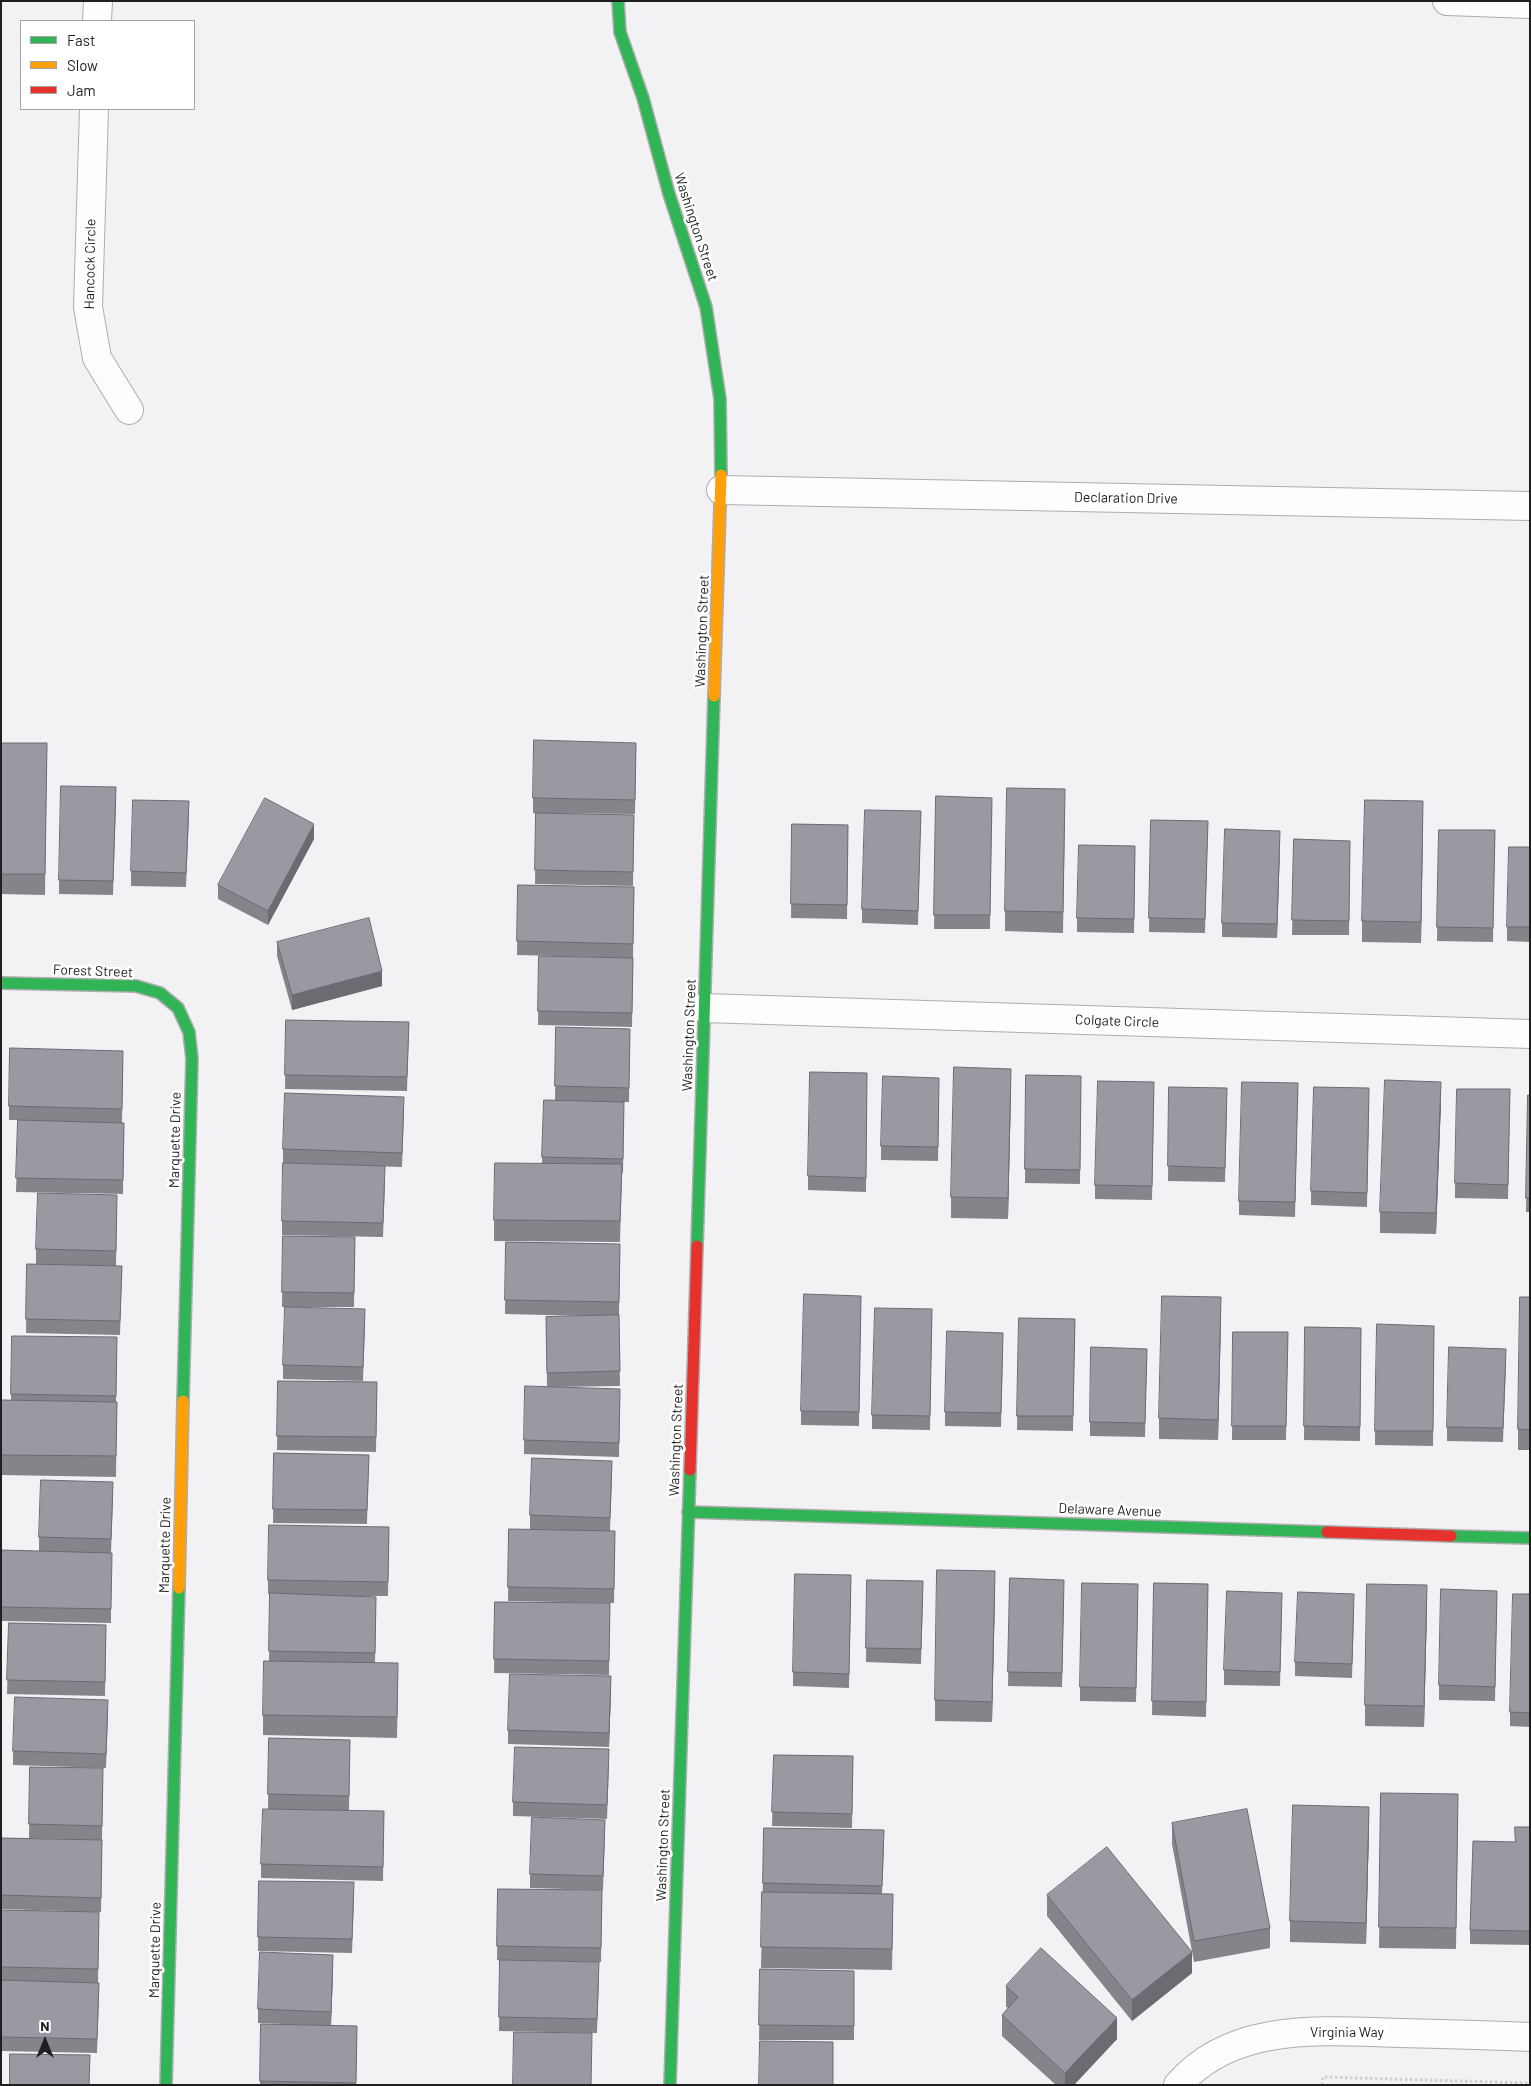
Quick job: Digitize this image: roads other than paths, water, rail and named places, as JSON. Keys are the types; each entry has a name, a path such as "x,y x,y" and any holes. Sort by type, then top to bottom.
{"street":[{"path":"97,20 98,1"},
{"name":"Washington Street","path":"618,1 620,32 643,98 669,194 706,307 720,399 721,490 670,2085"},
{"path":"1447,1 1530,4"},
{"name":"Hancock Circle","path":"94,110 88,307 97,358 129,410"},
{"name":"Declaration Drive","path":"721,490 1530,506"},
{"name":"Forest Street","path":"1,983 136,986 160,993 178,1008"},
{"name":"Marquette Drive","path":"166,2085 192,1059 188,1032 178,1008"},
{"name":"Colgate Circle","path":"704,1008 1530,1034"},
{"name":"Delaware Avenue","path":"688,1512 1530,1538"},
{"name":"Virginia Way","path":"1178,2085 1187,2075 1228,2047 1265,2036 1320,2030 1530,2036"}]}
